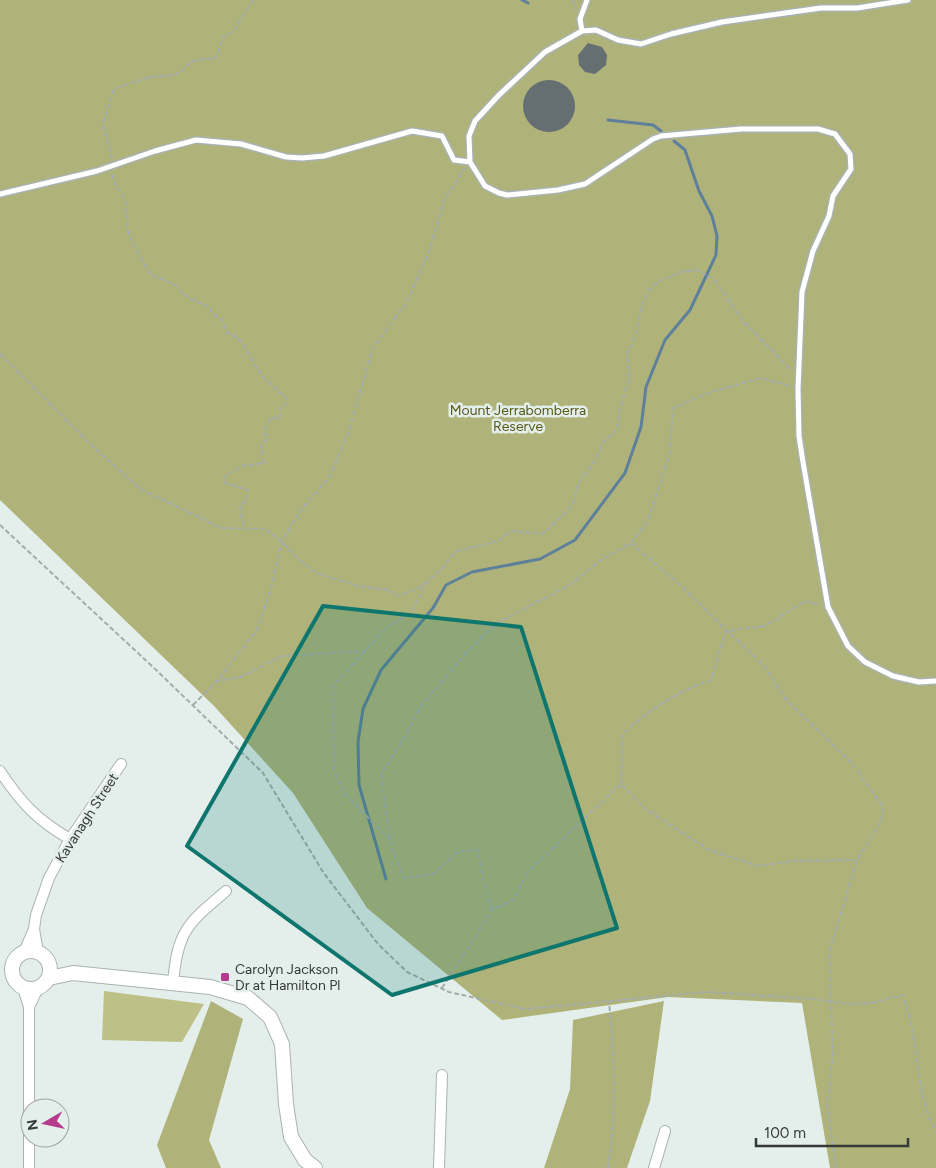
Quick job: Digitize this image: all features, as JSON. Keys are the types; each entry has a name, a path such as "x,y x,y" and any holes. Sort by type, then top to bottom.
{"street":[{"name":"Kavanagh Street","path":"38,952 34,929 36,915 49,878 70,839 121,764"},
{"path":"0,771 18,798 51,828 70,839"},
{"path":"173,984 180,939 194,918 226,891"},
{"name":"Kavanagh Street","path":"19,956 34,929"},
{"path":"0,963 38,952 49,963 73,973 210,987 248,998 270,1017 282,1044 286,1104 291,1138 305,1160 315,1168"},
{"path":"13,978 12,969 19,956"},
{"path":"49,963 49,978"},
{"path":"0,969 23,988 29,1007 29,1168"},
{"path":"29,1007 38,988 49,978 73,973"},
{"path":"23,988 38,988"},
{"path":"439,1168 442,1075"},
{"path":"654,1168 665,1131"}],"lane":[{"path":"582,31 580,19 587,0"},
{"path":"908,0 857,8 821,8 722,22 671,34 642,44 618,40 596,30 582,31 545,52 499,95 475,121 469,136 470,162 485,186 507,195 558,190 585,184 653,139 661,136 689,132 782,128 818,129 835,134 850,154 851,169 833,196 829,216 813,251 802,292 798,382 799,436 802,462 828,607 848,646 865,662 893,676 919,682 936,681"},
{"path":"0,194 113,166 196,140 241,144 286,157 302,158 324,156 412,132 422,131 442,136 454,160 470,162"}],"path":[{"path":"248,530 243,524 240,506 246,501 248,490 225,483 224,477 242,466 264,463 261,446 268,438 264,433 268,421 270,418 280,418 280,408 288,404 288,400 262,376 238,337 226,332 223,321 212,312 210,307 198,304 175,286 150,274 129,234 126,202 111,176 113,166 103,124 114,89 146,78 179,73 192,61 216,58 223,37 234,32 253,0"},
{"path":"193,706 217,680 257,630 270,592 282,541 298,514 330,476 348,433 373,348 407,302 430,249 444,200 470,162"},
{"path":"0,354 93,447 142,490 221,528 265,529 282,541 294,556 316,573 358,586 389,590 398,596 427,582 444,567 458,549 472,548 498,541 511,531 543,534 574,503 580,482 593,464 605,439 613,434 618,426 619,411 629,380 627,352 633,343 643,301 650,289 661,280 684,271 697,270 714,279 742,320 789,366 798,382"},
{"path":"492,910 484,885 478,850 459,851 433,874 404,878 390,840 381,774 404,739 420,707 470,649 497,623 570,585 601,560 631,543 648,521 670,452 673,408 708,393 761,378 780,381 798,389"},
{"path":"0,524 263,773 324,872 378,944 408,972 442,988 525,1009 706,992 830,1000 849,1004 871,1004 903,995 913,1031 919,1080 930,1122 936,1132"},
{"path":"631,543 679,584 764,666 787,701 852,763 883,807 881,822 857,860 829,953 833,1055 827,1103 836,1168"},
{"path":"390,840 344,793 334,771 332,687 387,627 410,614 427,582"},
{"path":"726,631 765,626 805,601 828,607"},
{"path":"726,631 711,680 690,687 638,719 622,735 621,784 647,810 709,850 758,866 794,861 857,860"},
{"path":"217,680 241,677 282,656 366,650"},
{"path":"442,988 492,910 513,900 528,872 563,836 621,784"},
{"path":"608,1168 612,1144 615,1075 609,1001"}],"highlighted area":[{"path":"323,606 521,627 617,928 392,995 187,846"}],"green space":[{"name":"Mount Jerrabomberra Reserve","path":"0,0 936,0 936,1168 830,1168 802,1003 668,997 502,1020 367,908 293,793 214,706 0,500"},
{"path":"104,991 204,1004 182,1042 102,1040"},
{"path":"211,1001 243,1019 209,1140 221,1168 166,1168 157,1145"},
{"path":"664,1001 650,1101 627,1168 544,1168 570,1089 573,1020"}],"building":[{"path":"588,43 602,47 607,55 606,65 595,74 585,72 579,65 578,55"},
{"path":"549,80 559,82 567,88 573,96 575,106 573,116 567,124 559,130 549,132 539,130 531,124 525,116 523,106 525,96 531,88 539,82"}],"waterway":[{"path":"522,0 528,3"},
{"path":"608,120 653,125 661,131"},
{"path":"386,879 359,785 358,742 363,709 381,670 433,608 446,585 472,572 540,559 575,540 625,473 641,427 646,387 665,340 690,310 716,255 717,236 712,216 699,191 685,150 674,141"}],"place":[{"name":"Carolyn Jackson Dr at Hamilton Pl","path":"225,977"}]}
